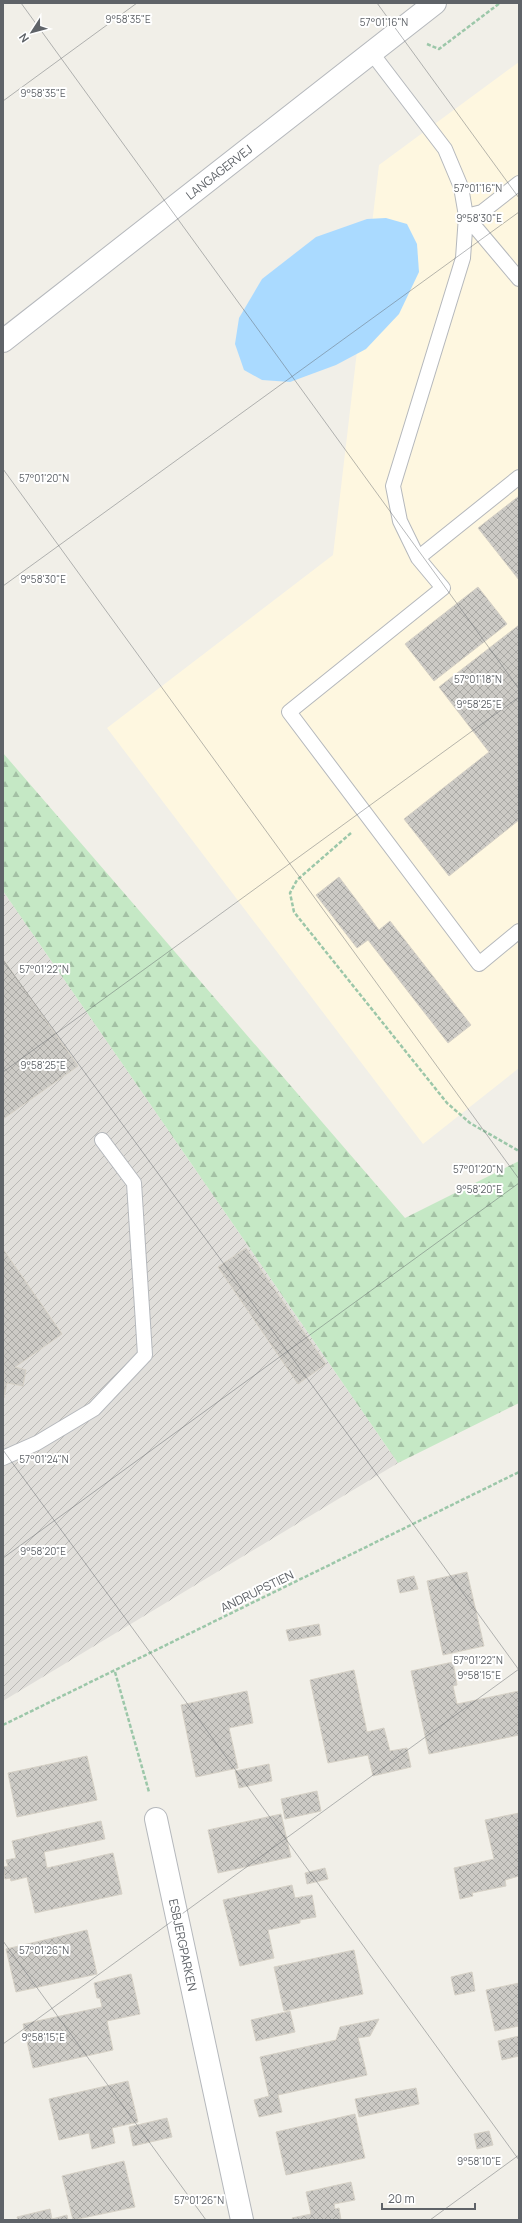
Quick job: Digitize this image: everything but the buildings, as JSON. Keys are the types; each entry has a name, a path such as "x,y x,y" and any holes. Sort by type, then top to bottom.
{"street":[{"name":"LANGAGERVEJ","path":"3,341 435,3"},
{"name":"ESBJERGPARKEN","path":"156,1819 242,2220"}],"lane":[{"path":"371,52 445,149 461,187 466,216 463,258 393,486 400,521 418,558 443,588 289,712 479,964 519,931"},
{"path":"466,216 482,212 519,183"},
{"path":"466,216 519,279"},
{"path":"418,558 519,477"},
{"path":"3,1458 37,1443 94,1409 145,1355 134,1183 102,1140"}],"path":[{"path":"397,32 439,49 500,3"},
{"path":"369,818 297,880 290,893 294,912 447,1103 470,1123 519,1151"},
{"name":"ANDRUPSTIEN","path":"3,1725 115,1672 519,1472"},
{"path":"115,1672 156,1819"}],"shaded area":[{"path":"519,62 519,1068 423,1144 107,728 333,555 379,165"},
{"path":"3,891 398,1463 3,1701"}],"green space":[{"path":"3,753 405,1218 519,1161 519,1403 398,1463 3,891"}],"water":[{"path":"386,218 407,224 417,244 419,272 399,314 366,349 336,365 290,382 262,380 244,370 235,344 239,318 262,279 316,237 367,219"}]}
